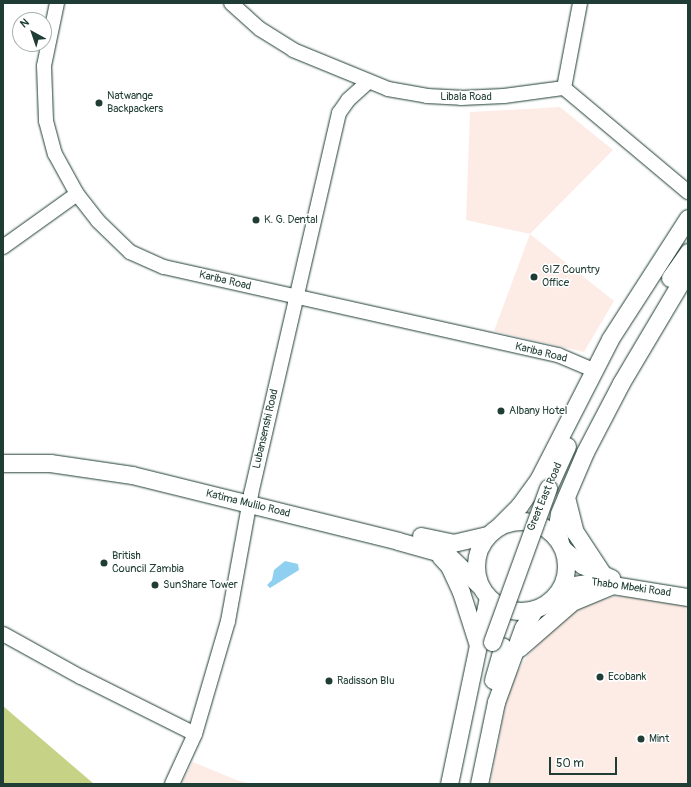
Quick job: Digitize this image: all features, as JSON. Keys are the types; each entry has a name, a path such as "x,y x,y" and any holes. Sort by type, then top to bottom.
{"main road":[{"name":"Great East Road","path":"493,531 519,506 539,478 593,370 631,303 688,218"},
{"name":"Great East Road","path":"449,784 497,647 557,492 619,344 663,270 688,233"},
{"name":"Great East Road","path":"561,546 557,526 557,492 628,348 688,252"},
{"name":"Great East Road","path":"557,492 688,270"},
{"name":"Katima Mulilo Road","path":"3,453 50,451 93,457 250,499 436,552 456,560 483,591"},
{"name":"Katima Mulilo Road","path":"3,463 50,463 92,467 250,499 442,541 468,541 493,531"},
{"path":"436,552 449,566 470,614 497,647 572,602 609,582 580,542 557,492"},
{"path":"513,521 529,521 543,526 561,546 565,574 554,597 535,609 509,610 483,591 475,563 479,548 493,531 513,521"},
{"name":"Thabo Mbeki Road","path":"561,546 582,565 609,582 688,597"},
{"name":"Thabo Mbeki Road","path":"554,597 574,585 583,582 609,582 688,589"},
{"name":"Great East Road","path":"479,784 496,702 497,647 483,591"},
{"name":"Great East Road","path":"459,784 497,647 535,609"},
{"name":"Great East Road","path":"470,784 488,699 497,647"}],"street":[{"name":"Kariba Road","path":"57,3 44,66 45,114 55,154 77,194 98,221 130,252 164,267 296,298 558,355 593,370"},
{"name":"Libala Road","path":"231,3 260,28 293,50 388,89 461,98 504,96 564,88"},
{"path":"580,3 564,88 688,192"},
{"name":"Lubansenshi Road","path":"172,784 195,734 228,621 250,499 339,113 348,100 369,82"},
{"path":"3,247 77,194"},
{"path":"3,634 81,677 195,734"}],"shaded area":[{"path":"560,107 613,150 530,234 466,220 470,112"},
{"path":"530,234 614,301 584,352 494,331"},
{"path":"615,596 688,602 688,784 490,784 506,703 513,680 525,659 544,637 579,607"},
{"path":"193,762 234,779 251,784 181,784"}],"green space":[{"path":"3,706 94,784 3,784"}],"water":[{"path":"285,561 298,564 299,570 270,588 267,585 272,580 274,570"}],"place":[{"name":"Natwange Backpackers","path":"99,103"},
{"name":"K. G. Dental","path":"256,220"},
{"name":"GIZ Country Office","path":"534,277"},
{"name":"Albany Hotel","path":"501,411"},
{"name":"British Council Zambia","path":"104,563"},
{"name":"SunShare Tower","path":"155,585"},
{"name":"Ecobank","path":"600,677"},
{"name":"Radisson Blu","path":"329,681"},
{"name":"Mint","path":"641,739"}]}
